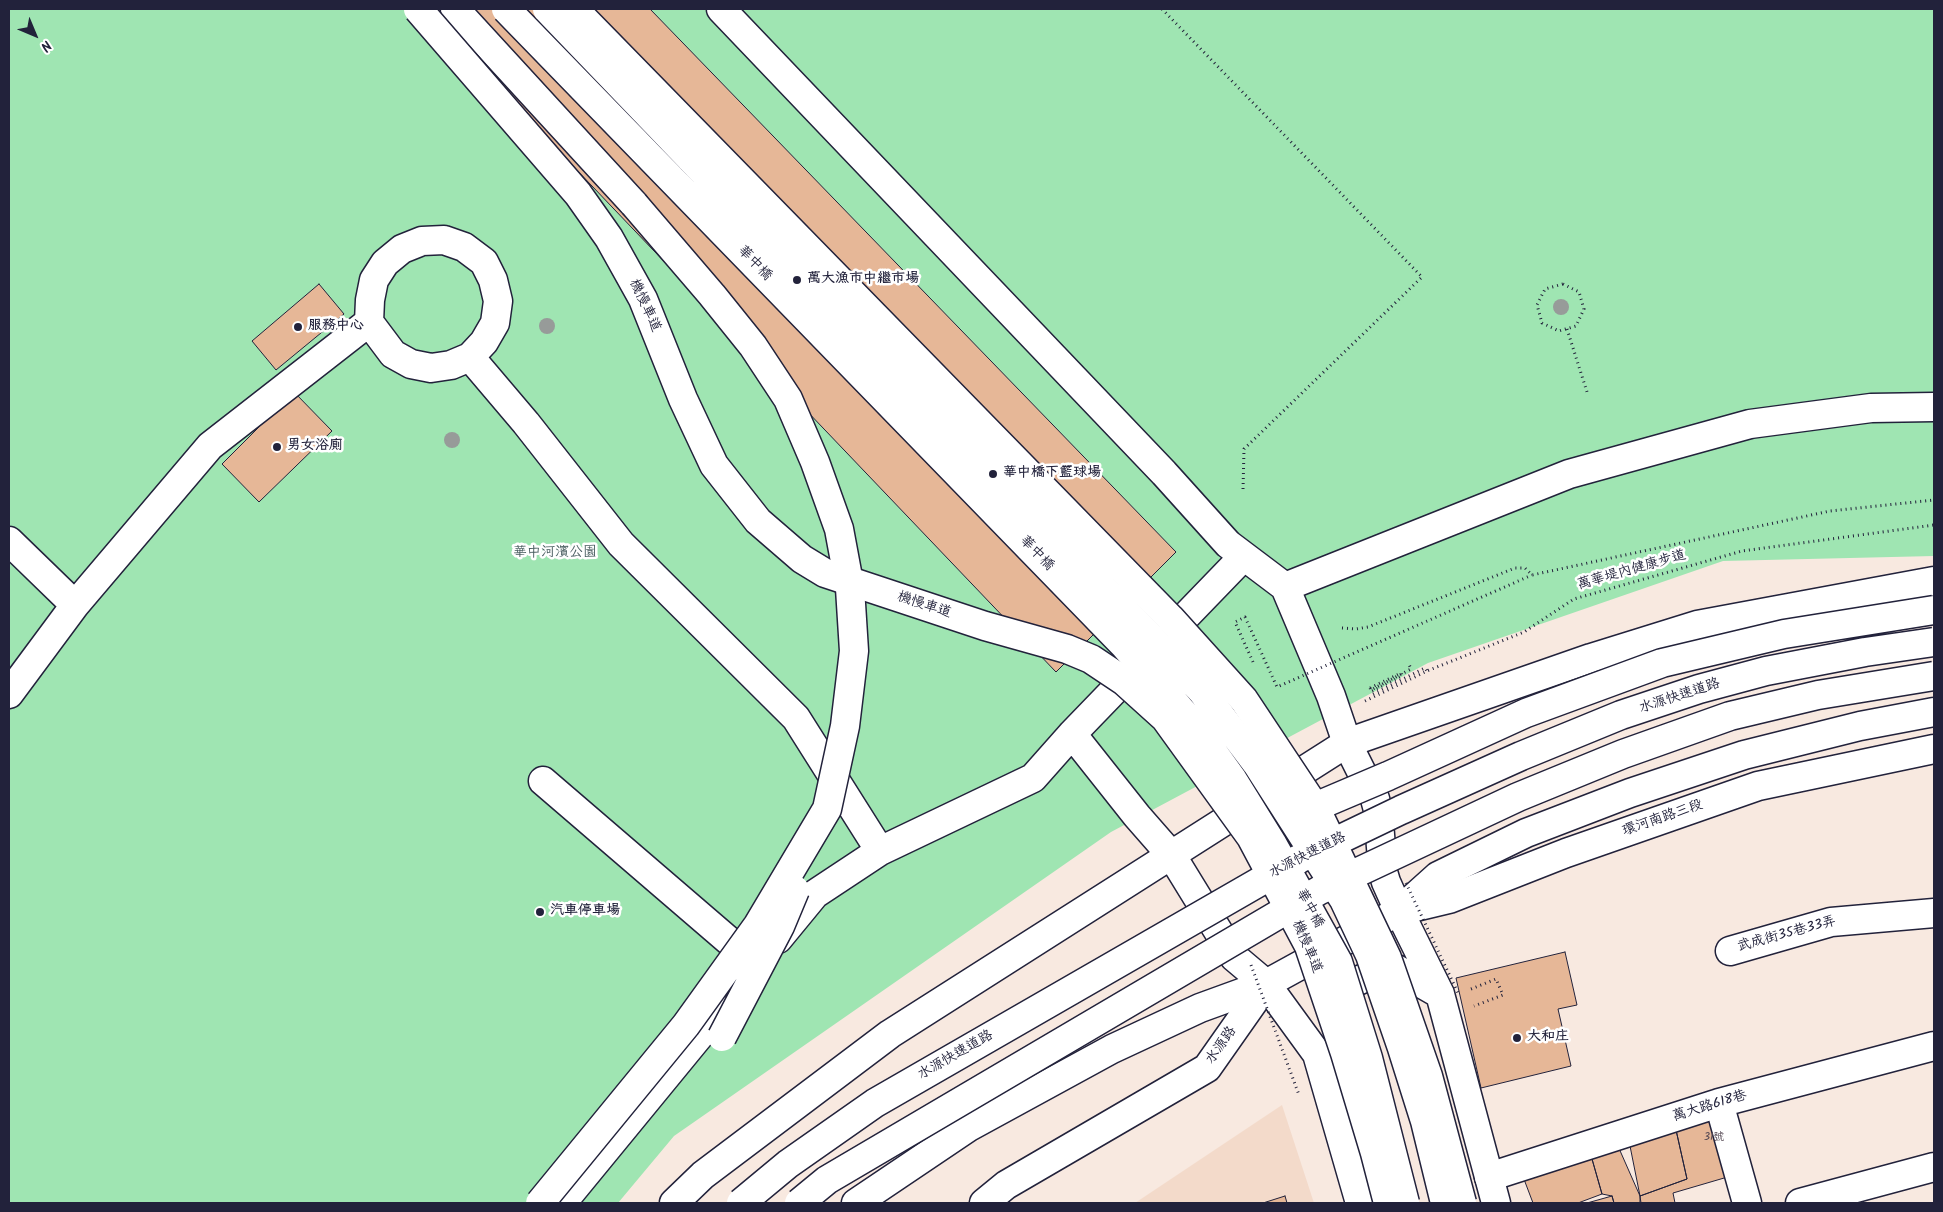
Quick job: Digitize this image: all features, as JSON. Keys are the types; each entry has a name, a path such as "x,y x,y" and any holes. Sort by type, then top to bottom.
{"main road":[{"name":"機慢車道","path":"418,9 578,194 609,238 643,299 683,399 714,465 758,521 802,559 825,572 985,626 1067,649 1091,659 1124,681 1165,718 1251,837 1309,946 1376,1153 1388,1203"},
{"path":"455,9 634,204 753,346 788,399 815,462 839,529 850,588 854,651 845,726 826,809 780,926 722,1037"},
{"name":"華中橋","path":"506,9 1126,646 1192,723 1233,780 1272,842 1338,962 1368,1058 1405,1203"},
{"name":"華中橋","path":"547,9 1202,691 1257,764 1304,814 1370,955 1422,1112 1446,1203"},
{"path":"574,9 1170,618 1244,700 1304,814 1387,958 1428,1076 1462,1203"},
{"path":"721,9 1164,473 1228,544 1285,587 1331,696 1347,744 1375,799 1378,810 1383,872 1399,911 1440,994 1496,1203"},
{"path":"444,240 464,247 484,262 493,280 498,301 495,323 484,342 470,356 452,365 431,368 411,364 393,354 369,322 370,300 374,280 385,263 402,249 422,241 444,240"},
{"path":"9,694 75,605 210,446 369,322"},
{"path":"470,356 526,423 621,544 796,718 880,850"},
{"path":"1285,587 1569,474 1750,424 1871,408 1934,407"},
{"path":"9,541 75,605"},
{"path":"562,1203 815,894 880,850 1033,778 1072,734 1243,557"},
{"path":"674,1203 703,1175 890,1034 1347,744 1590,658 1697,625 1934,582"},
{"path":"1304,814 1526,713 1662,663 1784,634 1934,610"},
{"name":"水源快速道路","path":"741,1203 788,1164 875,1103 1299,859 1401,810 1521,756 1621,715 1699,690 1766,671 1865,652 1934,642"},
{"path":"799,1203 827,1180 1320,890 1509,801 1623,754 1730,716 1818,695 1934,676"},
{"path":"1399,911 1438,876 1526,833 1630,793 1744,755 1860,726 1934,712"},
{"path":"1072,734 1137,816 1172,856 1234,957 1266,984 1317,1054 1360,1203"},
{"name":"環河南路三段","path":"1399,911 1449,899 1566,853 1758,786 1934,749"},
{"path":"543,781 757,965"},
{"path":"540,1203 691,1018 758,925 826,809"},
{"name":"水源路","path":"984,1203 1006,1185 1207,1068 1266,984 1399,911"},
{"name":"武成街35巷33弄","path":"1730,951 1831,922 1934,913"},
{"path":"1317,1054 1335,992 1391,966 1440,994"},
{"path":"856,1203 969,1127 1112,1049 1200,1008 1266,984"},
{"name":"萬大路618巷","path":"1489,1177 1719,1103 1934,1046"},
{"path":"1719,1103 1747,1203"},
{"path":"1800,1203 1934,1167"}],"path":[{"path":"1162,9 1422,277 1244,449 1243,490"},
{"path":"1563,284 1579,292 1584,310 1576,326 1567,328 1558,332 1542,322 1537,305 1545,289 1563,284"},
{"path":"1567,328 1587,392"},
{"path":"1255,665 1235,622 1245,618 1278,687 1532,575 1830,511 1934,500"},
{"name":"萬華堤內健康步道","path":"1375,734 1360,704 1427,671 1524,632 1574,600 1742,551 1934,525"},
{"path":"1342,628 1356,629 1368,627 1515,568 1525,568 1532,575"},
{"path":"1408,662 1411,669 1403,673 1395,678 1371,690 1370,688 1401,673 1402,676 1372,691 1373,694 1425,668 1427,671"},
{"path":"1403,877 1458,993 1496,980 1502,995 1474,1006"},
{"path":"1248,958 1299,1095"}],"shaded area":[{"path":"1282,1105 1314,1203 1135,1203"}],"green space":[{"name":"華中河濱公園","path":"9,9 1934,9 1934,556 1723,561 1428,663 1111,832 674,1136 618,1203 9,1203"}],"building":[{"name":"萬大漁市中繼市場","path":"423,9 650,9 1176,552 1056,672"},
{"name":"服務中心","path":"319,284 344,314 276,370 252,341"},
{"name":"男女浴廁","path":"294,392 332,431 259,502 222,464"},
{"name":"大和庄","path":"1565,952 1577,1005 1558,1009 1571,1066 1481,1088 1456,978"},
{"path":"1719,1103 1747,1203 1641,1203 1640,1196 1687,1179 1674,1121"},
{"path":"1674,1121 1687,1179 1640,1196 1628,1136"},
{"path":"1614,1137 1640,1196 1640,1203 1614,1203 1612,1196 1602,1194 1590,1152"},
{"path":"1590,1152 1602,1194 1578,1203 1533,1203 1522,1174"},
{"path":"1731,1176 1741,1200 1729,1203 1675,1203 1673,1193"},
{"path":"1285,1196 1287,1203 1263,1203"},
{"path":"1612,1196 1614,1203 1587,1203"}],"place":[{"name":"萬大漁市中繼市場","path":"797,280"},
{"name":"服務中心","path":"298,327"},
{"name":"男女浴廁","path":"277,447"},
{"name":"華中橋下籃球場","path":"993,474"},
{"name":"汽車停車場","path":"540,912"},
{"name":"大和庄","path":"1517,1038"}]}
